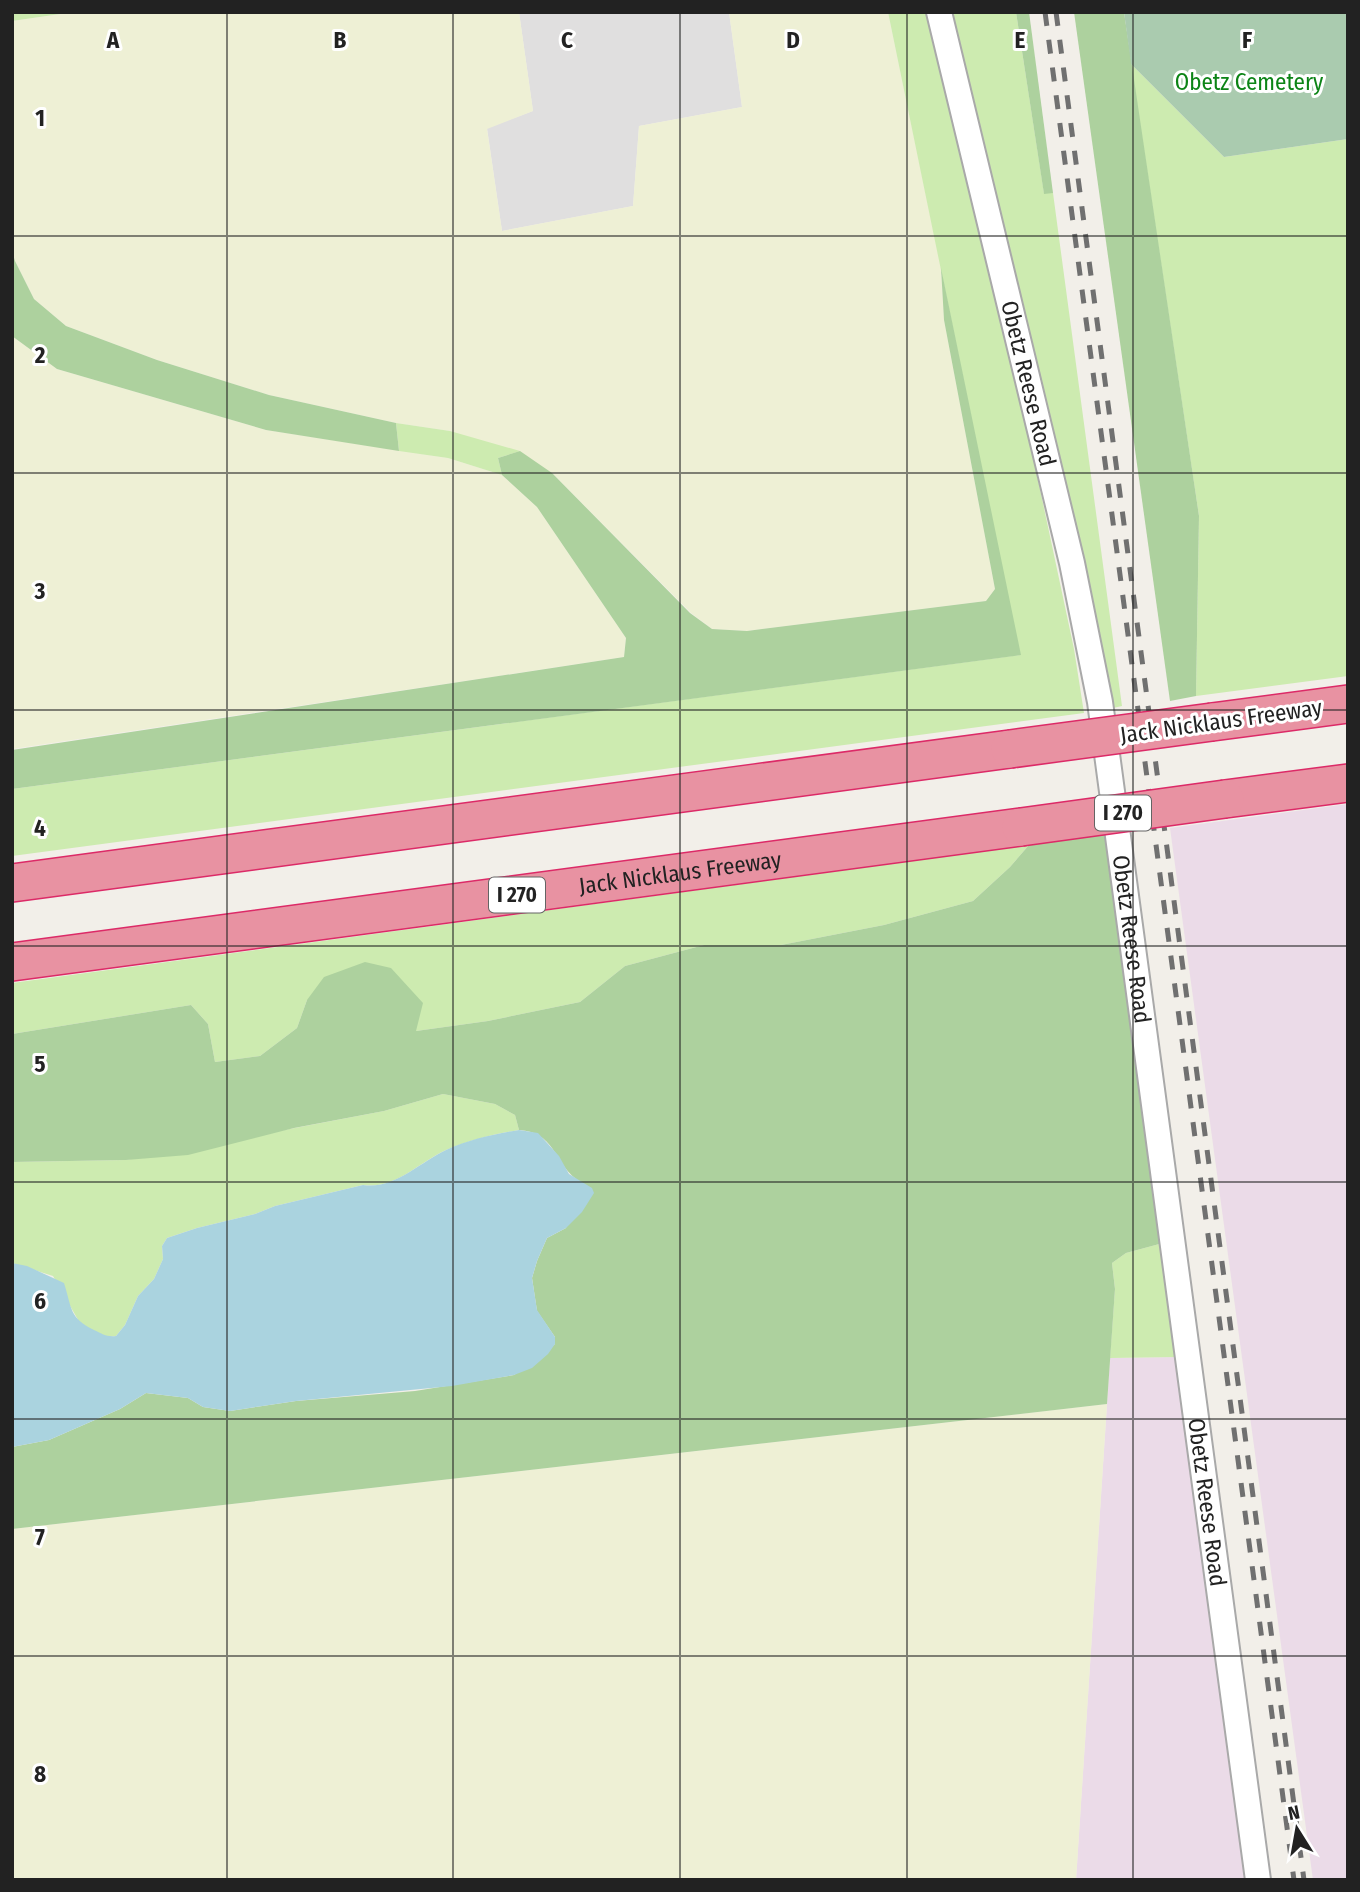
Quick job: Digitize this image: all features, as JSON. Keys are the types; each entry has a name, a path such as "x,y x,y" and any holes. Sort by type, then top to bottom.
{"highway":[{"name":"Jack Nicklaus Freeway","path":"12,883 1348,705"},
{"name":"Jack Nicklaus Freeway","path":"12,962 1348,783"}],"street":[{"name":"Obetz Reese Road","path":"939,12 1072,563 1100,702 1258,1880"}],"shaded area":[{"path":"519,12 729,12 742,107 639,126 633,206 502,231 487,128 533,111"},
{"path":"1348,804 1348,1880 1313,1880 1170,828"},
{"path":"1178,1357 1247,1880 1076,1880 1110,1358"}],"green space":[{"path":"12,12 74,12 12,21"},
{"path":"74,12 519,12 533,111 487,129 502,231 633,206 639,126 742,107 729,12 888,12 941,268 944,320 995,589 986,601 747,631 712,629 691,613 552,473 450,431 396,423 269,395 157,360 66,326 34,299 12,251 12,21"},
{"path":"888,12 927,12 1031,447 1074,649 1084,713 12,856 12,789 1020,655"},
{"path":"950,12 1016,12 1044,193 1053,193 1122,706 1113,708 1099,632"},
{"path":"1016,12 1029,12 1053,193 1044,194"},
{"path":"1074,12 1124,12 1199,516 1196,696 1170,701"},
{"name":"Obetz Cemetery","path":"1124,12 1348,12 1348,139 1224,157 1131,64"},
{"path":"1131,64 1224,157 1348,139 1348,676 1196,696 1199,516"},
{"path":"12,251 34,299 66,326 157,360 269,395 396,423 399,451 266,430 57,369 12,336"},
{"path":"941,268 1021,655 12,789 12,750 624,657 626,638 537,507 502,475 498,458 520,451 552,473 690,613 712,629 747,631 986,601 995,589 944,320"},
{"path":"12,336 57,369 266,430 448,458 502,475 537,507 626,638 624,657 12,749"},
{"path":"396,423 450,431 520,451 498,458 502,475 448,458 399,451"},
{"path":"1106,834 1163,1243 1126,1253 1112,1263 1115,1289 1107,1404 12,1529 12,1447 49,1440 120,1409 146,1393 188,1398 203,1407 230,1411 296,1401 415,1391 514,1375 555,1344 555,1337 537,1311 532,1278 547,1238 566,1228 576,1179 547,1142 531,1132 519,1130 515,1115 495,1104 443,1094 384,1111 294,1128 188,1155 126,1160 12,1162 12,1034 191,1005 208,1024 215,1062 260,1056 297,1028 307,1000 324,977 365,962 391,968 423,1003 416,1031 488,1021 580,1002 625,966 704,945 781,945 884,925 973,901 1010,867 1029,845"},
{"path":"1029,845 1010,867 973,901 884,925 781,945 704,945 625,966 580,1002 488,1021 416,1031 307,1000 297,1028 260,1056 215,1062 208,1024 191,1005 12,1034 12,983"},
{"path":"443,1094 495,1104 515,1115 519,1130 446,1150 386,1183 363,1185 275,1206 167,1238 162,1246 163,1259 154,1279 138,1296 125,1325 116,1336 107,1337 81,1325 53,1276 12,1263 12,1162 126,1160 384,1111"},
{"path":"1163,1243 1178,1357 1110,1358 1115,1289 1112,1263 1126,1253"},
{"path":"1107,1404 1076,1880 12,1880 12,1529"}],"water":[{"path":"519,1130 538,1133 559,1156 569,1174 592,1188 594,1193 582,1212 566,1228 547,1238 537,1261 532,1278 537,1310 555,1337 555,1344 532,1368 514,1375 452,1386 296,1401 230,1411 203,1407 188,1398 146,1393 120,1409 49,1440 12,1447 12,1263 27,1266 64,1283 73,1311 80,1321 102,1334 116,1336 125,1325 138,1296 154,1279 163,1259 162,1246 167,1238 275,1206 363,1185 385,1183 455,1146 482,1137"}],"railway":[{"path":"1045,12 1294,1880"},
{"path":"1056,12 1304,1880"}]}
